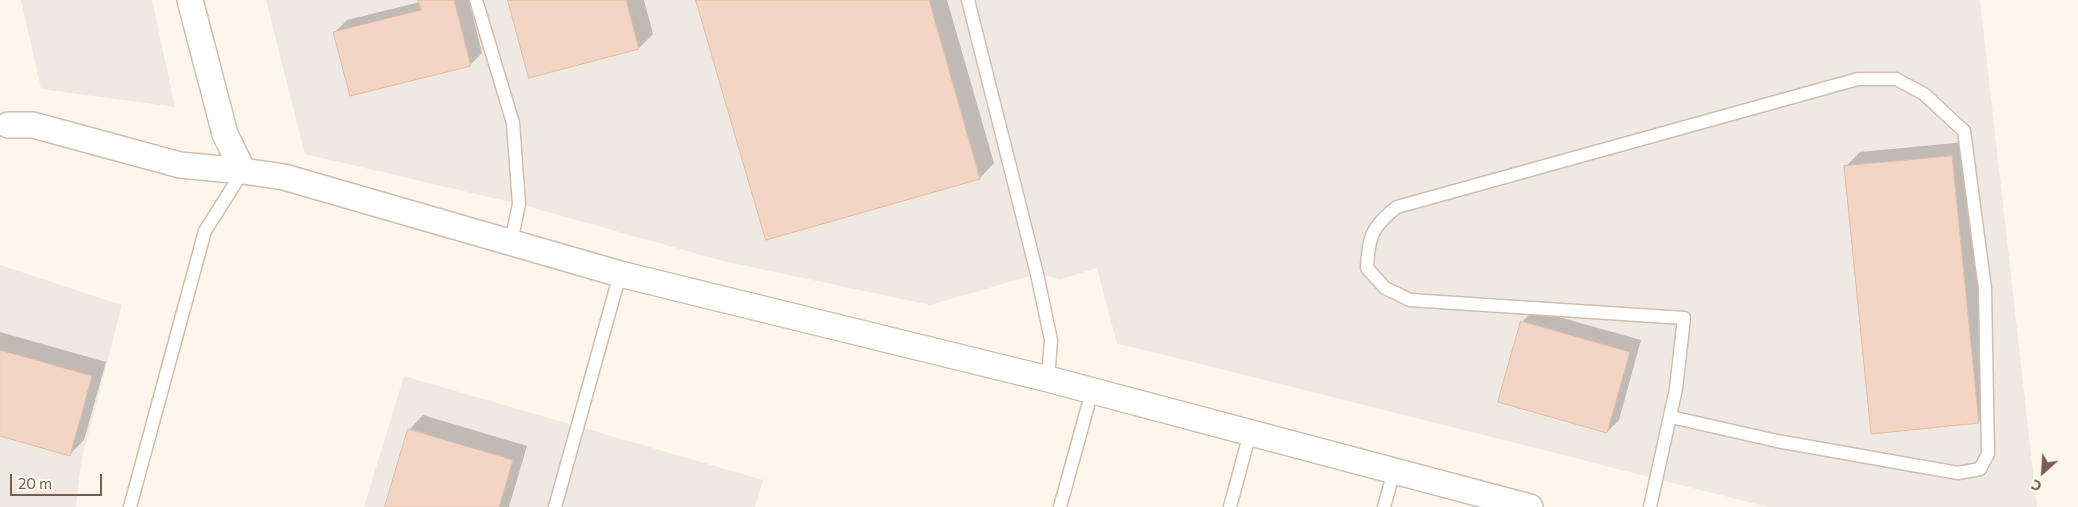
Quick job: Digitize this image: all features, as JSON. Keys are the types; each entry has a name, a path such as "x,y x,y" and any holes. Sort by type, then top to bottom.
{"street":[{"path":"190,0 225,134 243,172"},
{"path":"4,125 33,125 180,165 284,178 620,274 1048,379 1530,507"}],"lane":[{"path":"476,0 513,123 519,204 511,242"},
{"path":"968,0 1047,321 1051,340 1048,379"},
{"path":"1650,507 1676,389 1684,318 1410,300 1386,288 1367,268 1368,242 1380,220 1397,207 1858,79 1896,79 1924,94 1964,131 1985,289 1988,454 1980,469 1958,473 1777,441 1670,417"},
{"path":"130,507 205,231 243,172"},
{"path":"555,507 620,274"},
{"path":"1060,507 1092,391"},
{"path":"1230,507 1250,433"},
{"path":"1384,507 1394,471"}],"shaded area":[{"path":"21,0 152,0 175,107 41,89"},
{"path":"266,0 1980,0 2037,507 1768,507 1117,344 1097,268 1061,279 1037,274 930,305 723,261 519,204 305,154"},
{"path":"0,265 122,305 81,462 76,507 0,507"},
{"path":"404,376 763,480 755,507 364,507"}],"building":[{"path":"418,0 454,0 471,66 350,96 333,32 421,10"},
{"path":"508,0 626,0 639,49 529,78"},
{"path":"696,0 929,0 980,179 766,240"},
{"path":"1952,156 1979,423 1871,434 1844,166"},
{"path":"1521,321 1630,352 1607,433 1498,402"},
{"path":"0,350 92,376 70,456 0,436"},
{"path":"408,429 513,460 499,507 385,507"}]}
